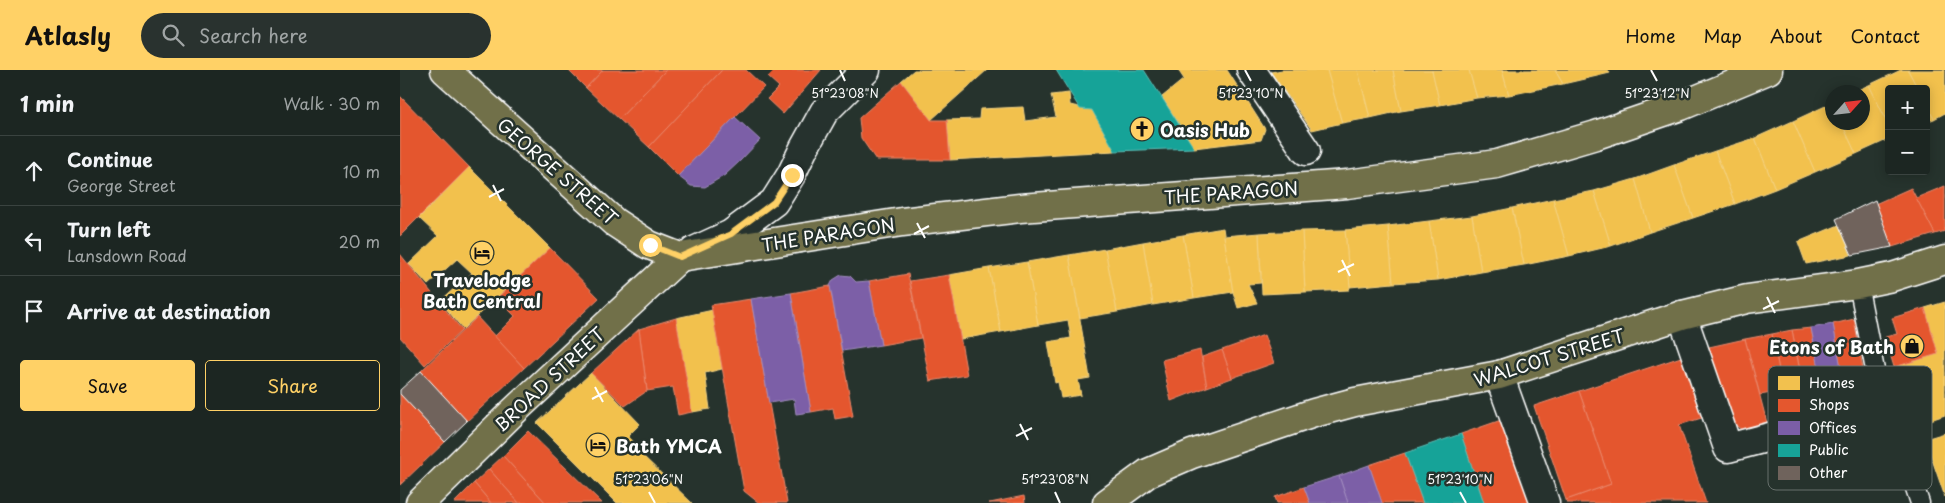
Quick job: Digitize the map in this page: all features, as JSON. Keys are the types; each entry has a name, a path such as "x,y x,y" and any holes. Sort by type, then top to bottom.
{"main road":[{"name":"GEORGE STREET","path":"445,70 614,222 650,245 680,257"},
{"name":"THE PARAGON","path":"680,257 902,222 1020,208 1347,184 1497,164 1596,135 1681,106 1768,70"},
{"name":"BROAD STREET","path":"420,503 485,438 680,257"},
{"name":"WALCOT STREET","path":"1107,503 1148,473 1192,454 1306,416 1355,402 1500,375 1682,315 1747,299 1858,284 1892,277 1945,260"}],"street":[{"path":"680,257 731,234 774,202 792,175 804,148 824,112 866,70"},
{"path":"1251,70 1306,151"},
{"path":"1682,315 1728,448 1768,437"},
{"path":"1500,375 1545,503"}],"lane":[{"path":"1858,284 1874,366"},
{"path":"1916,490 1920,503"}],"building: Homes":[{"path":"914,70 987,70 931,120 901,81"},
{"path":"1178,70 1227,70 1265,129 1261,140 1194,148 1162,97 1184,79"},
{"path":"1282,70 1327,70 1342,123 1312,130 1271,72"},
{"path":"1327,70 1358,70 1370,118 1342,123"},
{"path":"1358,70 1393,70 1401,111 1370,118"},
{"path":"1393,70 1432,70 1440,105 1401,111"},
{"path":"1432,70 1469,70 1477,98 1440,105"},
{"path":"1469,70 1502,70 1509,95 1477,98"},
{"path":"1502,70 1555,70 1563,84 1509,95"},
{"path":"1555,70 1608,70 1610,73 1563,84"},
{"path":"1901,70 1908,70 1916,85 1885,85 1885,118 1869,85"},
{"path":"1908,70 1945,70 1945,113 1934,119 1930,112 1930,85 1916,85"},
{"path":"1870,87 1885,118 1885,141 1856,154 1845,130 1870,130"},
{"path":"1069,93 1070,105 1092,110 1115,151 950,160 947,120 979,119 980,109 1023,107 1025,121 1056,117 1051,95"},
{"path":"1825,106 1825,130 1845,130 1856,154 1815,172 1793,121"},
{"path":"1930,112 1934,119 1930,120"},
{"path":"1793,121 1815,172 1775,189 1755,138"},
{"path":"1755,138 1775,189 1735,204 1715,151"},
{"path":"1715,151 1735,204 1693,218 1674,165"},
{"path":"1674,165 1693,218 1650,232 1635,179"},
{"name":"Travelodge Bath Central","path":"469,167 550,248 463,329 440,301 472,273 457,259 428,285 409,264 438,236 419,218"},
{"path":"1635,179 1650,232 1611,246 1594,191"},
{"path":"1594,191 1611,246 1569,256 1553,199"},
{"path":"1553,199 1569,256 1524,265 1512,208"},
{"path":"1512,208 1524,265 1481,272 1472,216"},
{"path":"1472,216 1481,272 1438,280 1429,221"},
{"path":"1429,221 1438,280 1393,283 1388,226"},
{"path":"1839,225 1851,255 1806,264 1798,242"},
{"path":"1388,226 1393,283 1350,287 1345,230"},
{"path":"1223,228 1233,292 1194,298 1183,235"},
{"path":"1345,230 1349,290 1305,292 1302,231"},
{"path":"1302,231 1305,292 1262,294 1259,233"},
{"path":"1259,233 1261,283 1248,284 1257,303 1238,308 1233,292 1224,236"},
{"path":"1183,235 1194,298 1153,305 1143,242"},
{"path":"1143,242 1153,305 1117,312 1105,249"},
{"path":"1105,249 1117,312 1080,318 1069,255"},
{"path":"1069,255 1090,378 1078,380 1081,395 1061,398 1058,382 1055,383 1048,342 1071,338 1068,320 1038,325 1027,262"},
{"path":"1027,262 1038,325 1001,332 989,268"},
{"path":"989,268 1001,332 961,339 949,275"},
{"path":"1945,302 1945,415 1932,419 1932,366 1897,366 1938,354 1925,308"},
{"path":"713,310 722,369 705,373 710,409 692,412 676,318"},
{"name":"Bath YMCA","path":"591,373 640,424 628,436 645,453 642,455 692,503 617,503 537,423"},
{"path":"1945,433 1945,497 1932,459 1932,437"}],"building: Shops":[{"path":"568,70 603,70 586,88"},
{"path":"603,70 666,70 619,119 586,88"},
{"path":"666,70 722,70 649,147 619,119"},
{"path":"722,70 746,70 764,87 678,176 649,147"},
{"path":"775,70 821,70 783,114 767,99 779,87 768,77"},
{"path":"901,81 931,120 947,120 950,160 876,160 861,138 859,118"},
{"path":"400,96 469,167 400,236"},
{"path":"1945,186 1945,231 1935,234 1916,198"},
{"path":"1911,188 1935,234 1892,247 1875,204"},
{"path":"550,248 599,298 524,368 494,337 515,316 497,298"},
{"path":"400,254 462,330 425,365 400,337"},
{"path":"908,274 921,338 881,345 869,281"},
{"path":"949,275 967,375 930,381 910,281"},
{"path":"830,286 853,416 835,419 833,408 811,412 791,293"},
{"path":"751,299 787,503 759,503 744,491 711,305"},
{"name":"Etons of Bath","path":"1925,308 1938,354 1894,366 1885,337 1897,334 1892,318"},
{"path":"477,317 524,368 467,421 421,371"},
{"path":"676,318 692,412 678,415 673,387 647,391 639,329"},
{"path":"1854,319 1862,366 1841,366 1833,324"},
{"path":"1811,328 1819,366 1799,366 1792,330"},
{"path":"639,329 647,391 625,406 591,373"},
{"path":"1792,330 1799,366 1778,366 1772,334"},
{"path":"1772,334 1778,366 1768,366 1768,394 1760,395 1745,339"},
{"path":"1264,335 1274,363 1232,378 1222,350"},
{"path":"1745,339 1767,423 1743,431 1722,414 1724,405 1709,347"},
{"path":"1200,350 1207,387 1171,401 1162,360"},
{"path":"1222,350 1232,378 1207,387 1202,357"},
{"path":"1687,355 1708,416 1679,425 1706,503 1567,503 1566,500 1611,484 1579,391"},
{"path":"1579,391 1611,484 1566,500 1534,406"},
{"path":"400,394 445,442 400,485"},
{"path":"1507,418 1536,503 1484,503 1461,434"},
{"path":"528,431 602,503 546,503 503,456"},
{"path":"1405,453 1423,503 1382,503 1369,465"},
{"path":"503,456 546,503 519,503 489,469"},
{"path":"489,469 519,503 491,503 474,483"},
{"path":"474,483 491,503 454,503"},
{"path":"1304,487 1310,503 1277,503 1275,497"},
{"path":"1024,496 1025,503 990,503"}],"building: Offices":[{"path":"735,117 760,140 740,161 725,175 705,187 691,186 678,176"},
{"path":"841,275 850,276 856,282 869,281 881,345 842,351 830,286 833,280"},
{"path":"791,293 811,412 796,414 794,399 769,403 751,299"},
{"path":"1833,324 1841,366 1819,366 1811,328"},
{"path":"1369,465 1382,503 1348,503 1339,476"},
{"path":"1339,476 1348,503 1310,503 1304,487"}],"building: Public":[{"name":"Oasis Hub","path":"1056,70 1144,70 1194,148 1115,151 1092,110 1080,109"},
{"path":"1461,434 1484,503 1423,503 1405,453"}],"building: Other":[{"path":"1875,200 1892,247 1852,255 1836,219"},
{"path":"421,371 467,421 445,442 400,394 400,390"}],"place":[{"name":"Oasis Hub","path":"1142,129"},
{"name":"Travelodge Bath Central","path":"482,253"},
{"name":"Etons of Bath","path":"1912,346"},
{"name":"Bath YMCA","path":"598,445"}],"route":[{"path":"650,245 680,257 731,234 774,202 792,175"}]}
